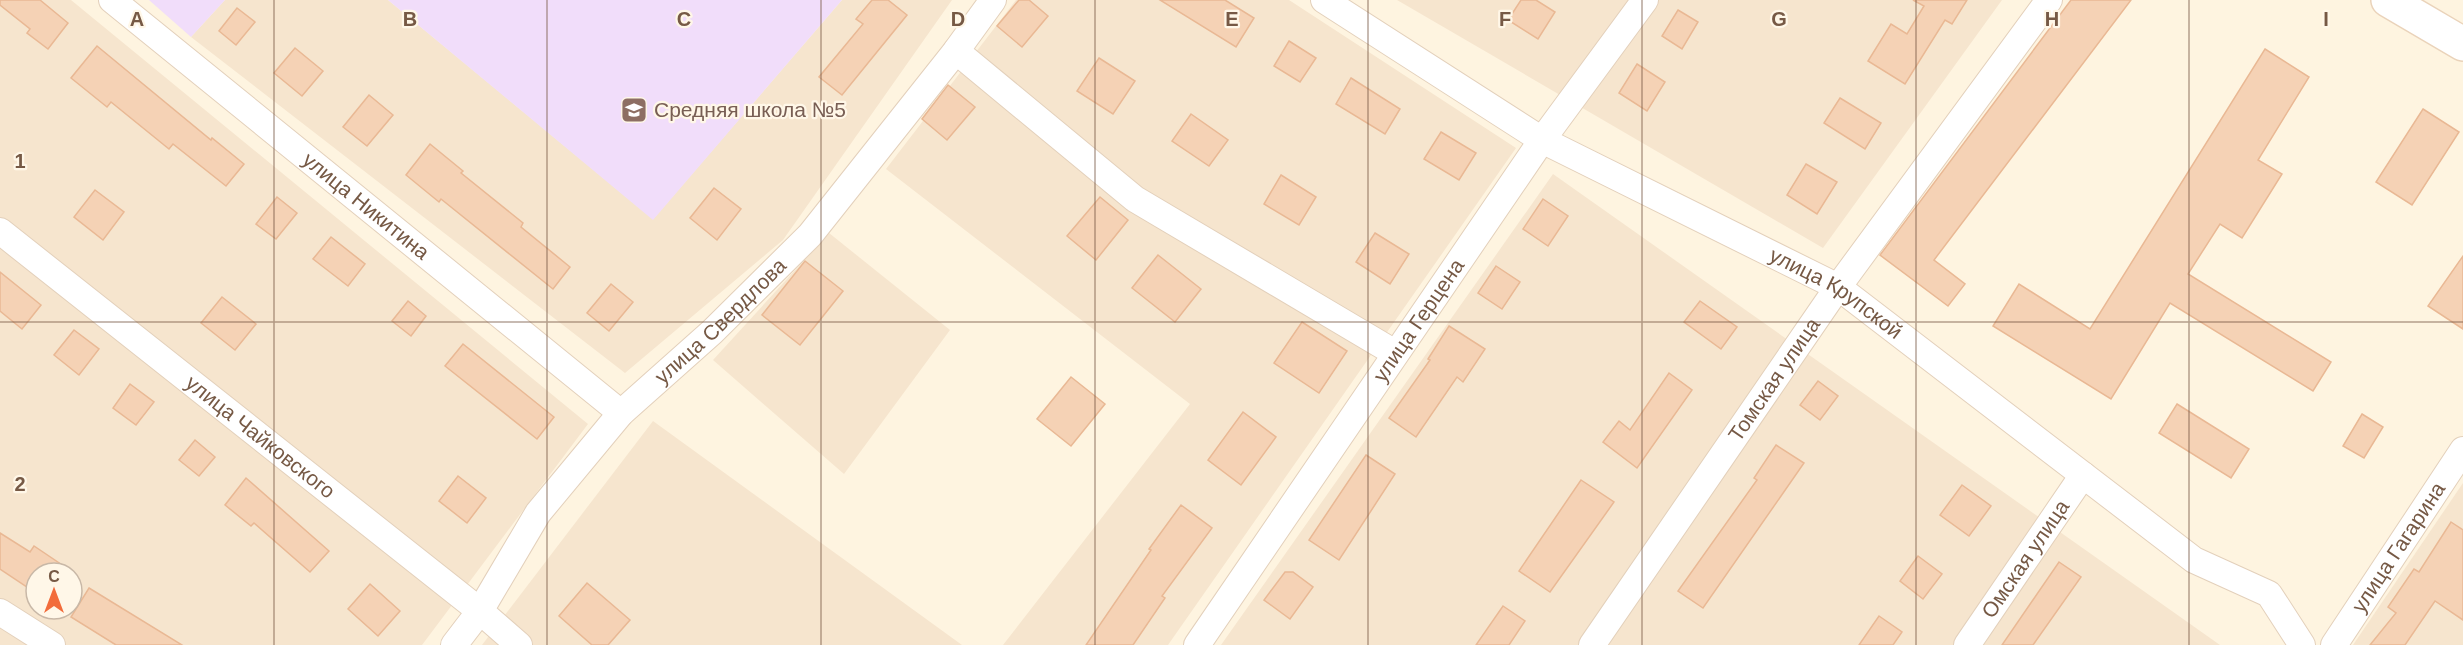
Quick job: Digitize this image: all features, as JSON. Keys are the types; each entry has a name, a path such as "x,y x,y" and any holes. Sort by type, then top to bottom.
{"main road":[{"path":"2388,0 2463,44"}],"street":[{"name":"улица Никитина","path":"112,0 621,413"},
{"name":"улица Свердлова","path":"454,645 480,611 538,513 621,413 712,332 810,235 956,51 993,0"},
{"name":"улица Крупской","path":"1324,0 1542,140 1838,287 2194,560 2269,594 2302,645"},
{"name":"улица Герцена","path":"1197,645 1542,140 1645,0"},
{"name":"Томская улица","path":"1592,645 1838,287 2049,0"},
{"path":"956,51 1135,199 1395,353"},
{"name":"улица Чайковского","path":"0,231 480,611 519,645"},
{"name":"улица Гагарина","path":"2334,645 2463,450"},
{"name":"Омская улица","path":"1967,645 2083,475"},
{"path":"0,612 52,645"}],"shaded area":[{"path":"0,0 71,0 588,424 422,645 0,645"},
{"path":"149,0 225,0 191,37"},
{"path":"225,0 388,0 653,219 842,0 952,0 783,240 625,373 191,37"},
{"name":"Средняя школа №5","path":"388,0 842,0 653,220"},
{"path":"1016,0 1289,0 1516,148 1168,645 1003,645 1190,404 886,169"},
{"path":"1397,0 2002,0 1823,248"},
{"path":"1553,174 2220,645 1221,645"},
{"path":"829,233 950,330 844,474 713,360"},
{"path":"653,421 962,645 482,645"},
{"path":"2463,483 2463,645 2353,645"}],"building":[{"path":"0,0 40,0 68,23 48,49 27,33 30,29 0,5"},
{"path":"872,0 888,0 907,15 842,95 819,77 863,24 856,19"},
{"path":"1019,0 1029,0 1048,16 1022,47 997,26"},
{"path":"1160,0 1225,0 1254,18 1236,47"},
{"path":"1521,0 1536,0 1555,12 1538,39 1508,20"},
{"path":"1913,0 1967,0 1952,24 1945,20 1905,84 1868,61 1891,24 1907,34 1924,6"},
{"path":"2071,0 2131,0 1934,260 1965,284 1948,306 1880,255"},
{"path":"237,8 255,22 236,45 219,31"},
{"path":"1678,10 1698,22 1682,49 1662,36"},
{"path":"1289,41 1316,58 1300,82 1274,66"},
{"path":"97,46 211,140 212,138 244,164 226,186 173,144 169,149 111,102 107,107 71,78"},
{"path":"295,48 323,71 302,96 274,73"},
{"path":"2265,49 2309,77 2258,160 2282,174 2242,238 2220,224 2188,274 2331,362 2313,391 2170,303 2111,399 1993,326 2019,284 2090,329"},
{"path":"1099,58 1135,81 1113,114 1077,91"},
{"path":"1637,64 1665,82 1647,111 1619,93"},
{"path":"1351,78 1400,109 1385,134 1336,104"},
{"path":"948,85 975,107 947,140 922,119"},
{"path":"369,95 393,115 367,146 343,127"},
{"path":"1840,98 1881,123 1865,149 1824,123"},
{"path":"2423,109 2459,132 2412,205 2376,182"},
{"path":"1191,114 1228,140 1209,166 1172,141"},
{"path":"1441,132 1476,153 1459,180 1424,159"},
{"path":"430,144 463,171 461,173 523,223 521,227 570,267 553,289 441,199 439,202 406,175"},
{"path":"1806,164 1837,182 1817,214 1787,195"},
{"path":"1281,175 1316,197 1299,225 1264,204"},
{"path":"714,188 741,209 717,240 690,218"},
{"path":"95,190 124,212 103,240 74,217"},
{"path":"277,197 297,213 276,239 256,224"},
{"path":"1100,197 1128,220 1096,260 1067,236"},
{"path":"1543,199 1568,216 1548,246 1523,229"},
{"path":"1375,233 1409,254 1390,284 1356,262"},
{"path":"331,237 365,264 348,286 313,259"},
{"path":"1158,255 1201,289 1175,322 1132,288"},
{"path":"2463,256 2463,329 2428,306"},
{"path":"805,261 843,291 800,345 762,315"},
{"path":"1496,266 1520,282 1502,309 1478,293"},
{"path":"0,272 41,305 22,329 0,311"},
{"path":"611,284 633,302 609,331 587,313"},
{"path":"222,297 256,324 235,350 201,323"},
{"path":"408,301 426,316 411,336 392,321"},
{"path":"1700,301 1737,327 1721,349 1684,322"},
{"path":"1302,322 1347,351 1319,393 1274,363"},
{"path":"1449,326 1485,349 1463,382 1457,377 1416,437 1389,418 1430,360 1428,359"},
{"path":"74,330 99,349 79,375 54,355"},
{"path":"463,344 554,417 537,439 445,366"},
{"path":"1669,373 1692,390 1637,468 1603,442 1619,421 1630,430"},
{"path":"1071,377 1105,404 1071,446 1037,419"},
{"path":"1818,381 1838,396 1820,420 1800,405"},
{"path":"130,384 154,402 136,425 113,408"},
{"path":"2177,404 2249,449 2231,478 2159,433"},
{"path":"1243,412 1276,437 1241,485 1208,460"},
{"path":"2362,414 2383,427 2364,458 2343,446"},
{"path":"195,440 215,457 199,476 179,460"},
{"path":"1776,445 1804,463 1703,608 1678,591 1757,480 1754,478"},
{"path":"1366,455 1395,474 1339,560 1309,540"},
{"path":"458,476 486,498 467,523 439,501"},
{"path":"246,478 329,551 310,572 254,523 251,526 225,505"},
{"path":"1581,480 1614,502 1550,592 1519,571"},
{"path":"1962,485 1991,506 1969,536 1940,515"},
{"path":"1181,505 1212,528 1162,596 1165,598 1133,645 1086,645 1151,550 1149,549"},
{"path":"2451,522 2463,530 2463,620 2435,601 2405,645 2370,645 2396,613 2388,607 2414,569 2419,572"},
{"path":"0,533 30,552 34,546 56,561 24,561 24,585 0,569"},
{"path":"1918,556 1942,574 1923,599 1900,581"},
{"path":"2059,562 2081,577 2033,645 2002,645"},
{"path":"1285,572 1293,572 1313,587 1290,619 1264,600"},
{"path":"587,583 630,620 608,645 592,645 559,616"},
{"path":"370,584 400,611 378,636 348,609"},
{"path":"89,588 182,645 116,645 77,621 84,621 84,596"},
{"path":"1503,606 1525,621 1509,645 1476,645"},
{"path":"1879,616 1902,632 1893,645 1859,645"}],"place":[{"name":"Средняя школа №5","path":"634,110"}]}
